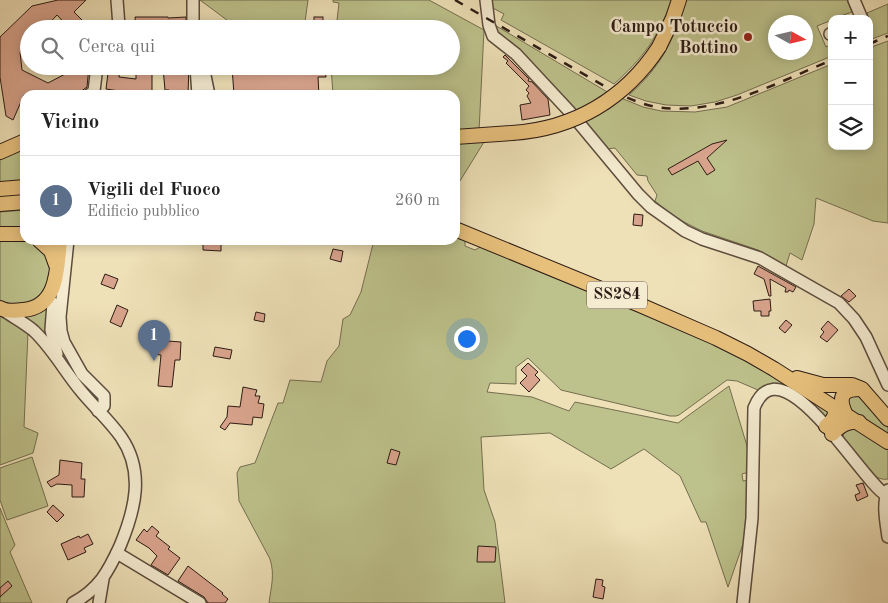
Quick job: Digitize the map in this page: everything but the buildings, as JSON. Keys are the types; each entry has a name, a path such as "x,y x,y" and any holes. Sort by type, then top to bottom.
{"main road":[{"path":"460,137 512,133 552,127 578,118 614,98 634,80 659,47 673,18 679,0"},
{"path":"0,152 20,144"},
{"path":"0,189 20,187"},
{"path":"0,195 20,193"},
{"path":"0,204 20,202"},
{"name":"SS284","path":"460,231 680,322 748,354 840,410 888,442"},
{"path":"0,234 20,234"},
{"path":"45,245 51,251 56,274"},
{"path":"1,309 30,310 51,293 56,274 59,245"},
{"path":"774,369 814,383 823,385 852,385 862,389 888,419"},
{"path":"829,430 835,414 840,410 843,394 852,389 862,389"},
{"path":"829,430 850,422 859,422"}],"street":[{"path":"117,0 119,20"},
{"path":"486,0 489,25 493,36 516,54 651,207 685,231 702,239 760,258 839,303 854,319 866,337 888,385"},
{"path":"854,0 860,15"},
{"path":"193,1 193,20"},
{"path":"193,1 196,20"},
{"path":"94,90 96,75"},
{"path":"197,75 198,90"},
{"path":"206,75 208,90"},
{"path":"0,146 13,143 20,144"},
{"path":"67,245 60,331 82,374 104,396 104,406 98,410"},
{"path":"56,274 51,330 53,343 60,360"},
{"path":"1,309 33,330 60,360 80,390 120,436 127,447 134,467 136,488 133,511 117,552 103,579 86,596 73,603"},
{"path":"743,603 752,518 754,408 761,395 768,391 773,389 786,392 809,409 829,430 872,483 887,492 885,508 888,537"},
{"path":"117,552 200,603"},
{"path":"99,603 103,579"}],"green space":[{"path":"200,0 308,0 305,20 227,20"},
{"path":"333,0 429,0 484,30 479,131 460,132 460,90 333,90 332,75 460,75 460,20 337,20 339,3 333,2"},
{"path":"490,0 671,0 656,36 641,56 614,84 501,20 504,14 491,7"},
{"path":"686,0 847,0 852,12 843,15 828,15 828,22 817,26 826,47 828,46 828,58 737,95 715,102 691,106 666,105 629,95 658,63 677,28"},
{"path":"888,4 888,33 873,39 873,15 868,15 867,13"},
{"path":"493,24 609,93 643,107 661,111 695,112 727,107 828,66 828,150 873,150 873,47 888,41 888,223 873,221 816,198 814,224 802,260 790,253 786,266 758,250 702,231 668,212 655,201 657,195 647,176 637,175 615,148 607,149 520,51 498,33"},
{"path":"484,142 460,181 460,144"},
{"path":"20,150 20,184 0,186 0,160"},
{"path":"20,210 20,230 0,231 0,212"},
{"path":"0,237 20,239 20,245 38,245 51,260 49,289 30,306 0,303"},
{"path":"460,238 465,240 465,246 475,250 482,246 677,327 745,360 828,411 827,416 824,417 793,392 784,388 767,386 758,390 737,381 727,380 679,415 670,416 561,390 528,358 516,367 516,384 490,383 487,392 532,397 569,411 575,402 678,423 729,386 750,456 749,472 742,474 743,481 749,480 744,541 728,587 706,522 701,522 680,476 644,449 611,469 550,433 481,437 484,490 495,522 505,603 269,603 272,581 270,559 239,501 237,473 240,467 255,463 278,403 283,403 290,380 321,382 327,361 339,346 343,319 350,315 361,292 373,245 460,245"},
{"path":"49,299 49,343 12,313"},
{"path":"0,312 28,332 24,427 38,433 33,453 0,465"},
{"path":"860,393 888,428 888,435 851,410 846,396"},
{"path":"856,428 888,449 888,479 882,479 869,471 844,439 843,434 845,430"},
{"path":"32,457 48,506 7,520 0,500 0,468"},
{"path":"0,508 15,545 10,552 32,603 0,603"}],"railway":[{"path":"455,0 613,91 656,107 679,109 724,102 768,87 828,62"},
{"path":"873,42 888,36"}],"place":[{"name":"Campo Totuccio Bottino","path":"748,37"},
{"name":"Vigili del Fuoco","path":"154,361"}]}
